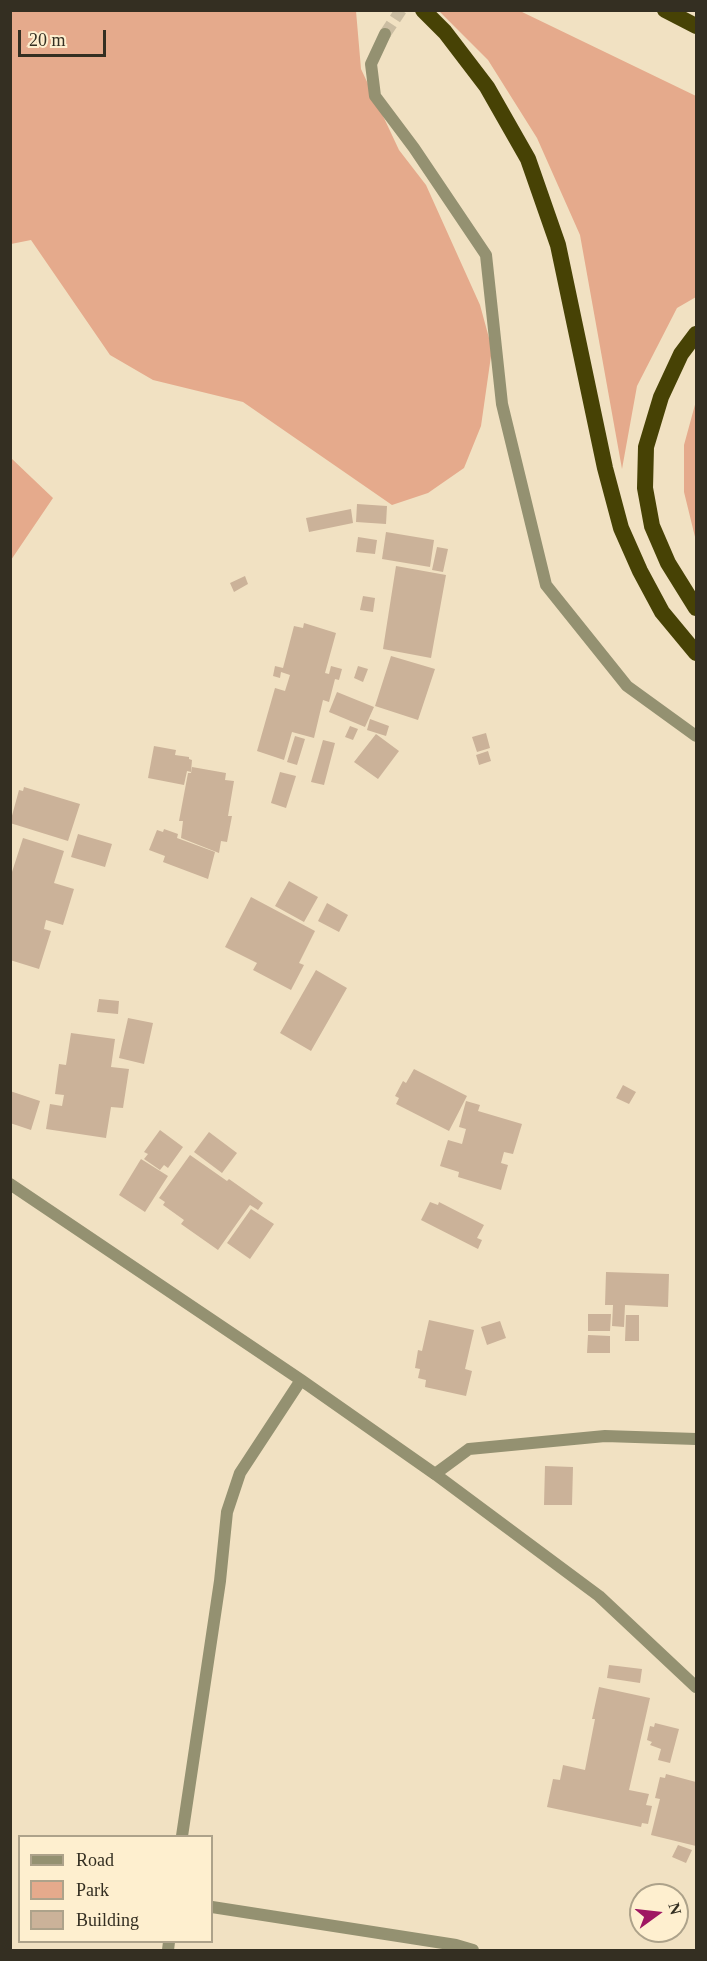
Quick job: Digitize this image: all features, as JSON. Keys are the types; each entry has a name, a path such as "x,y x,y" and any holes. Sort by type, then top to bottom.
{"highway":[{"path":"423,10 446,32 487,87 528,159 558,245 605,468 621,528 662,612 696,653"},
{"path":"665,10 696,26"},
{"path":"696,334 681,354 661,397 646,447 645,488 652,526 668,563 696,608"}],"street":[{"path":"385,34 371,64 375,96 414,148 486,255 502,404 546,585 627,686 696,736"},
{"path":"10,1184 301,1380 435,1474 599,1596 696,1687"},
{"path":"182,1835 220,1581 227,1512 240,1473 301,1380"},
{"path":"435,1474 469,1449 605,1436 696,1439"},
{"path":"213,1906 456,1945 473,1950"}],"green space":[{"path":"11,11 356,11 361,69 399,150 426,185 480,305 492,349 481,426 464,468 428,493 392,505 243,402 153,380 110,355 31,240 11,244"},
{"path":"439,11 520,11 696,96 696,297 677,308 637,386 622,469 580,235 537,138 488,60"},
{"path":"696,401 696,541 684,492 684,445"},
{"path":"11,458 53,498 11,560"}],"building":[{"path":"357,504 387,506 386,524 356,522"},
{"path":"351,509 353,523 309,532 306,518"},
{"path":"386,532 434,540 430,567 382,559"},
{"path":"358,537 377,540 375,554 356,552"},
{"path":"437,547 448,549 443,572 432,570"},
{"path":"396,566 446,575 431,658 383,649"},
{"path":"245,576 248,584 234,592 230,583"},
{"path":"363,596 375,598 373,612 360,610"},
{"path":"304,623 336,633 325,673 329,674 331,666 342,669 339,680 335,679 329,702 323,700 314,738 292,732 284,760 257,751 275,688 285,691 290,675 281,672 280,678 273,676 275,666 283,668 294,626 303,628"},
{"path":"391,656 435,669 418,720 375,706"},
{"path":"358,666 368,669 363,682 354,678"},
{"path":"337,692 374,707 365,727 329,712"},
{"path":"370,719 389,726 386,736 367,730"},
{"path":"350,726 358,729 353,740 345,737"},
{"path":"486,733 490,748 477,752 472,737"},
{"path":"376,734 399,751 378,779 354,762"},
{"path":"295,736 305,739 297,765 287,762"},
{"path":"323,740 335,743 324,785 311,782"},
{"path":"154,746 176,750 175,755 189,757 192,760 191,772 187,771 184,785 148,778"},
{"path":"488,751 491,761 479,765 476,755"},
{"path":"192,767 226,773 225,780 234,781 228,816 232,816 227,842 221,841 219,853 181,838 183,821 179,821 188,773 191,773"},
{"path":"280,772 296,776 286,808 271,803"},
{"path":"24,787 80,804 68,841 10,823 19,790 23,791"},
{"path":"164,829 178,834 177,838 215,852 208,879 163,862 165,856 149,850 157,830 163,832"},
{"path":"78,834 112,844 105,867 71,857"},
{"path":"23,838 64,851 54,883 74,889 63,925 46,920 44,929 51,931 39,969 10,960 10,872 12,872"},
{"path":"289,881 318,897 304,922 275,906"},
{"path":"251,897 315,931 299,963 304,965 291,990 253,970 257,963 225,947"},
{"path":"327,903 348,915 339,932 318,921"},
{"path":"316,970 347,988 311,1051 280,1033"},
{"path":"99,999 119,1001 118,1014 97,1012"},
{"path":"128,1018 153,1023 144,1064 119,1058"},
{"path":"71,1033 115,1039 111,1067 129,1069 123,1108 111,1107 106,1138 46,1129 50,1104 62,1106 64,1095 55,1094 59,1064 66,1065"},
{"path":"414,1069 467,1096 449,1131 396,1104 399,1098 395,1096 403,1081 406,1083"},
{"path":"623,1085 636,1092 629,1104 616,1098"},
{"path":"10,1091 40,1101 31,1130 10,1123"},
{"path":"466,1101 480,1105 478,1111 522,1124 513,1154 504,1152 501,1163 508,1165 501,1190 458,1177 459,1172 440,1166 448,1140 462,1144 466,1129 459,1127"},
{"path":"160,1130 183,1147 168,1168 164,1165 160,1170 144,1159 148,1154 144,1152"},
{"path":"209,1132 237,1153 222,1173 194,1152"},
{"path":"190,1155 263,1203 258,1210 250,1205 218,1250 181,1224 184,1220 163,1205 165,1202 159,1198"},
{"path":"141,1159 168,1176 145,1212 119,1195"},
{"path":"430,1202 438,1205 439,1202 484,1225 477,1238 482,1240 478,1249 421,1220"},
{"path":"251,1209 274,1224 250,1259 227,1243"},
{"path":"606,1272 669,1274 668,1307 625,1305 624,1327 612,1326 613,1305 605,1305"},
{"path":"588,1314 611,1314 610,1331 588,1331"},
{"path":"626,1315 639,1315 639,1341 625,1341"},
{"path":"429,1320 474,1330 465,1369 472,1371 466,1396 425,1387 426,1380 418,1378 420,1369 415,1368 418,1350 422,1351"},
{"path":"500,1321 506,1338 487,1345 481,1327"},
{"path":"588,1335 610,1336 610,1353 587,1353"},
{"path":"545,1466 573,1467 572,1505 544,1505"},
{"path":"609,1665 642,1669 640,1683 607,1678"},
{"path":"599,1687 650,1698 629,1790 649,1794 646,1805 652,1806 648,1824 642,1823 641,1827 547,1807 553,1779 560,1780 563,1765 585,1770"},
{"path":"655,1723 679,1729 670,1763 658,1760 661,1749 650,1745 652,1742 647,1740 650,1726 654,1727"},
{"path":"666,1774 696,1782 696,1846 651,1835 660,1799 655,1798 660,1777 665,1778"},
{"path":"678,1845 692,1850 686,1863 672,1857"}],"tunnel":[{"path":"385,34 401,10"}]}
